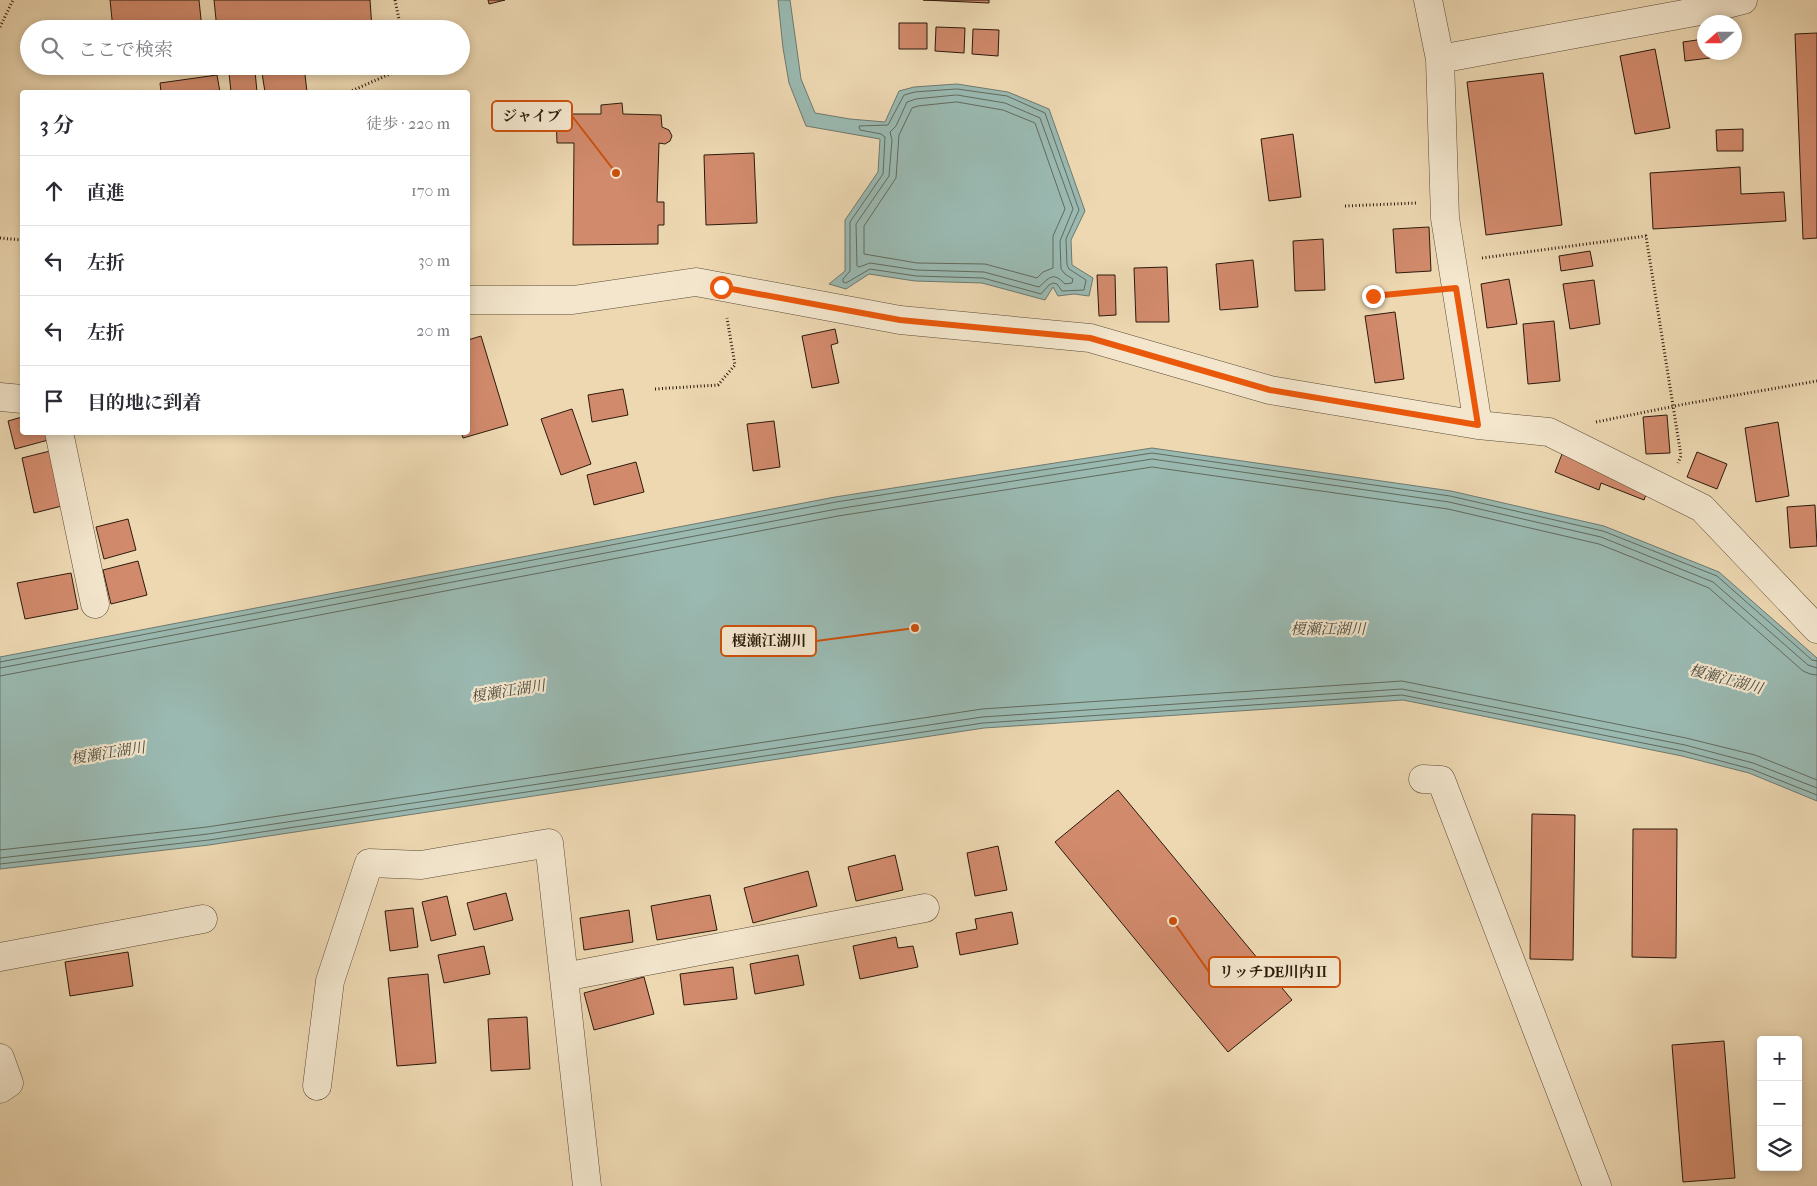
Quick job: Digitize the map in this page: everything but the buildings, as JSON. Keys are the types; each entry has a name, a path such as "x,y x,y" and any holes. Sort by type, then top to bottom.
{"street":[{"path":"1428,0 1440,59 1445,218 1478,425"},
{"path":"1440,59 1700,11 1742,0"},
{"path":"470,300 574,300 696,282 900,320 1090,338 1270,390 1478,425 1549,432 1702,508 1817,629"},
{"path":"0,397 20,399"},
{"path":"60,435 95,604"},
{"path":"1423,779 1441,780 1597,1186"},
{"path":"317,1086 330,981 369,863 421,865 549,843 586,1186"},
{"path":"564,976 925,908"},
{"path":"0,957 203,919"},
{"path":"0,1058 9,1083 0,1088"}],"path":[{"path":"0,27 13,0"},
{"path":"395,0 399,20"},
{"path":"354,90 388,75"},
{"path":"1345,206 1444,202"},
{"path":"1373,296 1454,275 1646,236 1681,456 1670,492"},
{"path":"0,238 20,240"},
{"path":"655,389 718,385 736,365 721,287"},
{"path":"1549,432 1674,406 1817,381"}],"water":[{"path":"778,0 790,0 801,79 815,113 885,122 899,91 914,87 957,84 1008,92 1049,109 1085,211 1071,240 1072,265 1093,278 1089,296 1074,294 1058,296 1053,287 1045,300 982,283 915,281 869,274 846,289 829,284 845,271 845,220 878,172 880,139 806,126 789,83"},
{"path":"1152,448 1451,491 1604,526 1719,572 1817,658 1817,801 1749,773 1682,756 1403,700 984,728 209,845 0,869 0,657 835,497"}],"place":[{"name":"ジャイブ","path":"616,173"},
{"name":"榎瀬江湖川","path":"915,628"},
{"name":"リッチDE川内Ⅱ","path":"1173,921"}],"route":[{"path":"721,287 900,320 1090,338 1270,390 1478,425 1456,288 1373,296"}]}
